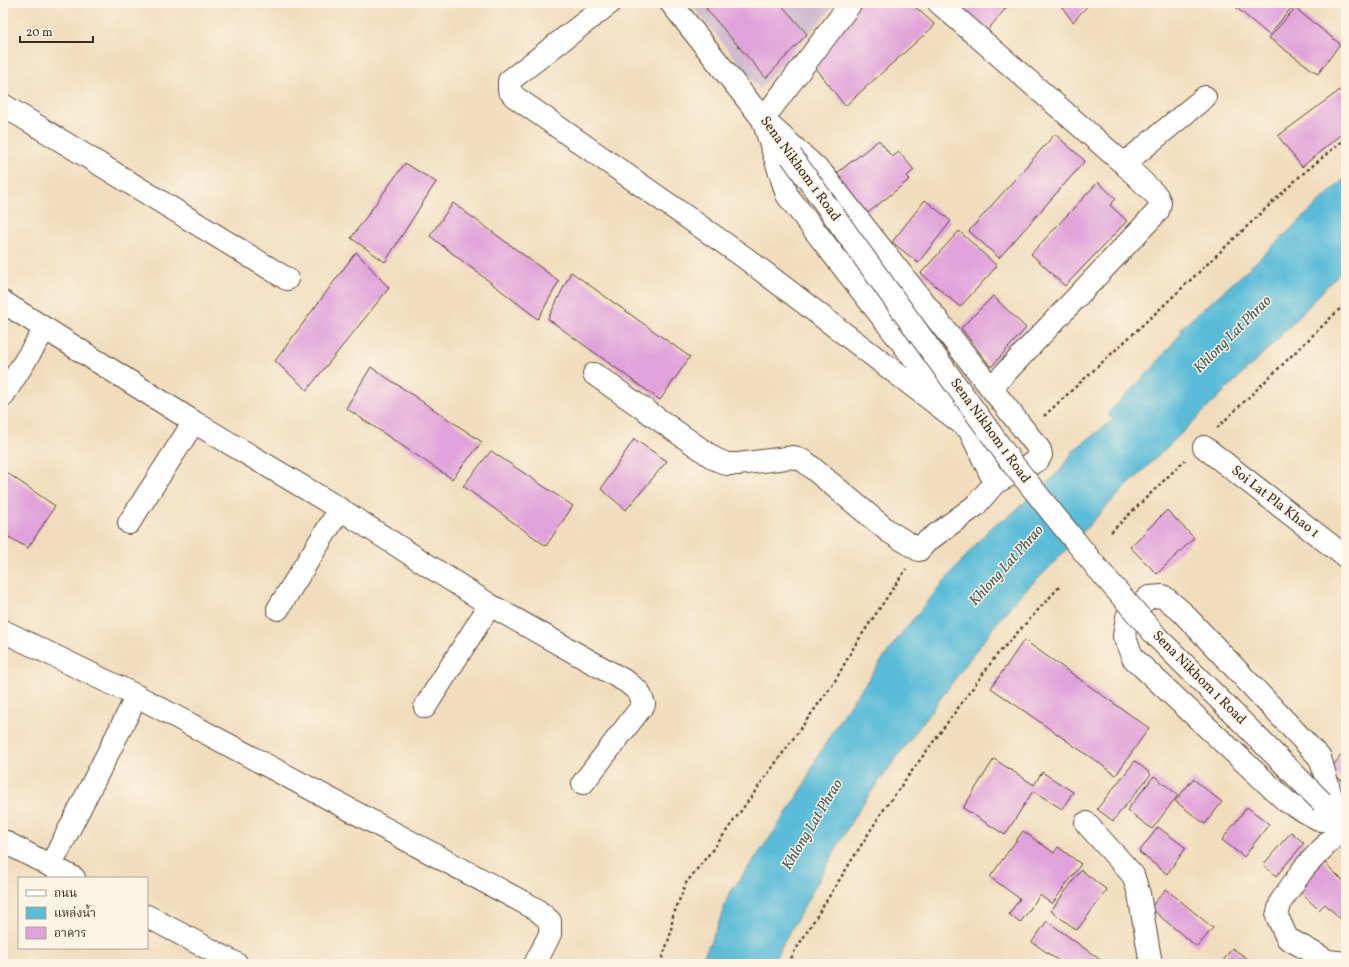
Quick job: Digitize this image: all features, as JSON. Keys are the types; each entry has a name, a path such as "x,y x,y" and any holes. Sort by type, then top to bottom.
{"street":[{"path":"610,3 509,81 509,90 515,97 744,257 969,429"},
{"name":"Sena Nikhom 1 Road","path":"671,3 792,156 1012,463 1058,521 1158,638 1322,802 1342,824"},
{"path":"763,119 851,3"},
{"path":"939,3 1124,164 1157,196 1160,203 1158,211 990,388"},
{"path":"1124,164 1205,96"},
{"path":"3,105 287,279"},
{"path":"763,119 787,195 969,429 995,483"},
{"path":"594,374 715,459 726,464 738,464 794,457 804,461 888,531 919,550 926,542 975,506 995,483 1038,460 1041,455 1040,450 822,173 763,119"},
{"path":"3,302 194,422 340,509 490,605 627,682 639,692 644,704 583,783"},
{"path":"3,396 45,328"},
{"path":"129,523 194,422"},
{"name":"Soi Lat Pla Khao 1","path":"1196,452 1346,558"},
{"path":"278,609 340,509"},
{"path":"1163,596 1181,611 1320,758 1342,824 1320,820 1286,801 1133,658 1124,636 1127,617 1149,597 1163,596"},
{"path":"425,707 490,605"},
{"path":"3,631 137,696 536,909 550,921 550,934 535,964"},
{"path":"51,865 137,696"},
{"path":"1086,823 1133,875 1139,894 1151,964"},
{"path":"1342,824 1304,868 1281,901 1277,916 1287,938 1328,960 1346,963"},
{"path":"3,841 72,877"},
{"path":"148,917 237,964"}],"path":[{"path":"1026,433 1299,178 1346,138"},
{"path":"1217,429 1346,303"},
{"path":"1111,532 1196,452"},
{"path":"660,964 670,936 673,916 686,883 835,681 855,645 919,550"},
{"path":"789,964 793,954 882,812 996,656 1061,585"}],"shaded area":[{"path":"690,3 836,3 760,89"}],"water":[{"name":"Khlong Lat Phrao","path":"1346,177 1346,266 1273,344 1113,500 1048,569 1018,597 992,629 854,817 772,964 700,964 716,930 729,894 774,832 804,786 816,759 844,713 901,634 990,528 1008,517 1059,472 1074,450 1113,420 1107,414 1152,369 1182,332 1180,329 1241,276"}],"building":[{"path":"714,3 780,3 807,34 766,78 706,9"},
{"path":"858,3 911,3 935,25 845,106 809,59"},
{"path":"952,3 1010,3 986,32"},
{"path":"1059,3 1090,3 1073,22"},
{"path":"1295,3 1269,35 1232,4"},
{"path":"1295,8 1340,44 1318,74 1269,38"},
{"path":"1340,90 1346,97 1346,130 1302,167 1278,136"},
{"path":"1055,134 1085,161 999,258 969,231"},
{"path":"879,140 892,157 899,152 914,170 907,176 910,179 864,216 832,177"},
{"path":"405,163 436,182 385,262 351,238"},
{"path":"1098,182 1116,199 1110,205 1127,221 1065,286 1031,254"},
{"path":"925,200 951,221 918,263 892,242"},
{"path":"453,203 559,281 538,319 430,236"},
{"path":"959,231 997,266 960,307 921,273"},
{"path":"356,252 389,288 307,390 275,361"},
{"path":"571,272 690,357 660,400 548,319"},
{"path":"993,296 1026,328 991,367 961,328"},
{"path":"371,367 482,442 452,479 346,408"},
{"path":"634,439 667,461 626,510 601,489"},
{"path":"491,451 573,506 546,546 463,486"},
{"path":"3,470 55,506 28,548 3,534"},
{"path":"1167,510 1194,538 1157,574 1130,547"},
{"path":"1024,640 1149,728 1116,775 991,688"},
{"path":"1346,750 1346,784 1329,770"},
{"path":"994,759 1034,785 1042,772 1073,792 1062,809 1033,791 1005,835 963,808"},
{"path":"1135,761 1151,774 1113,821 1097,809"},
{"path":"1154,776 1178,795 1152,829 1127,810"},
{"path":"1193,779 1222,802 1205,824 1175,801"},
{"path":"1247,807 1269,824 1244,857 1222,840"},
{"path":"1158,827 1186,848 1167,874 1139,852"},
{"path":"1023,831 1054,853 1058,847 1081,864 1052,904 1040,895 1020,923 1009,914 1020,899 990,877"},
{"path":"1291,832 1304,843 1276,876 1263,865"},
{"path":"1319,857 1346,884 1346,924 1325,904 1319,910 1300,892 1306,885 1299,877"},
{"path":"1081,870 1107,890 1077,930 1051,911"},
{"path":"1166,889 1213,928 1197,947 1150,908"},
{"path":"1047,921 1106,964 1063,964 1032,942"},
{"path":"1232,948 1255,964 1221,964"}]}
